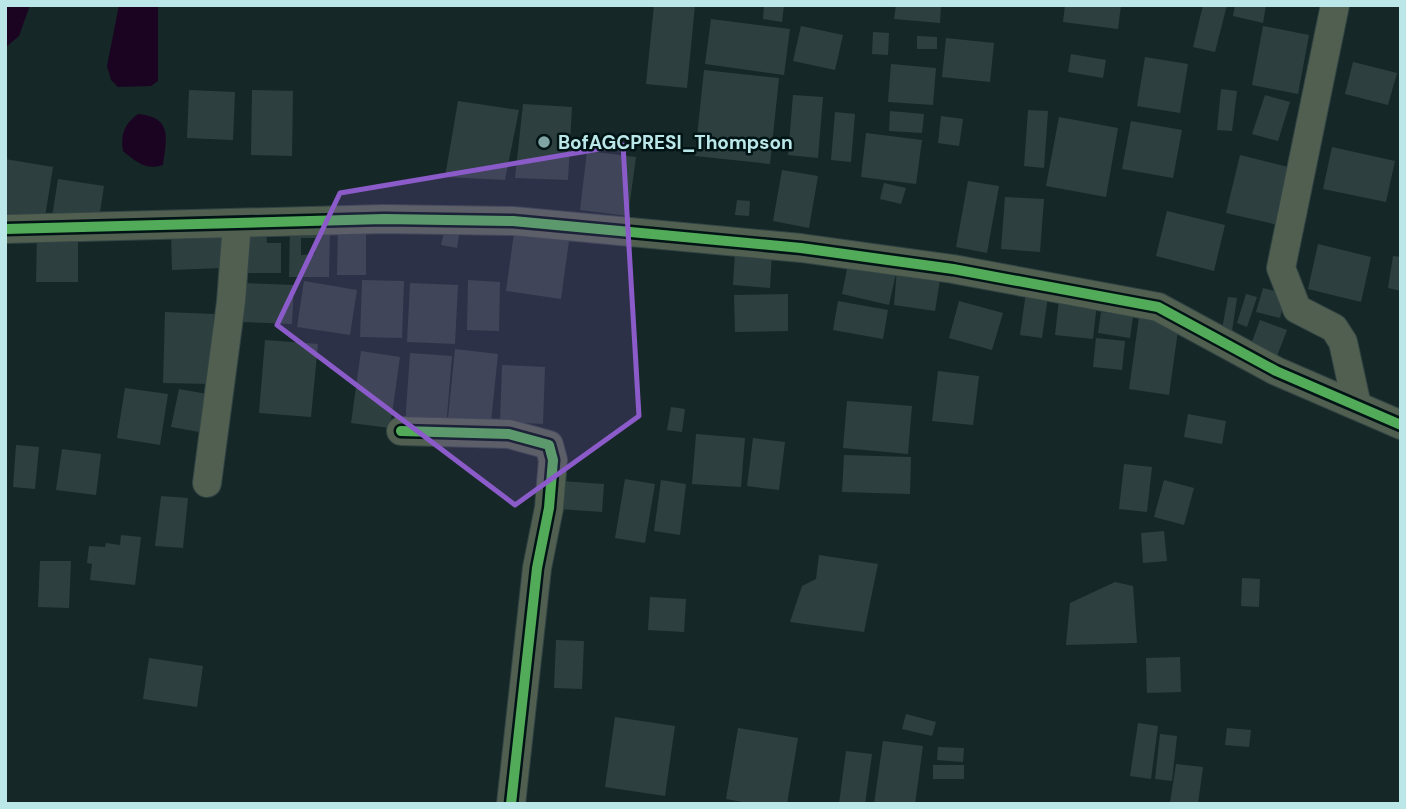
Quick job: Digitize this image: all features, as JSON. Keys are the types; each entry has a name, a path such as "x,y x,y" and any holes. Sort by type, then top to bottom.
{"street":[{"path":"1335,5 1280,268 1297,309 1334,328 1343,342 1357,406"},
{"path":"5,229 384,219 513,221 801,248 953,270 1158,307 1276,371 1401,425"},
{"path":"207,483 231,302 237,223"},
{"path":"401,430 509,434 549,445 553,460 549,508 537,568 511,804"}],"highlighted area":[{"path":"623,145 639,416 515,505 277,325 340,193"}],"shaded area":[{"path":"5,5 30,5 19,36 5,48"},
{"path":"119,5 158,5 158,81 151,86 118,87 111,80 107,66"},
{"path":"138,114 157,119 165,130 163,165 146,166 123,151 124,130"}],"building":[{"path":"654,5 695,5 687,88 646,84"},
{"path":"764,5 784,5 782,22 763,19"},
{"path":"896,5 941,5 940,23 894,19"},
{"path":"1065,5 1121,5 1118,29 1063,22"},
{"path":"1203,5 1227,5 1215,52 1193,47"},
{"path":"1235,5 1266,5 1263,23 1233,16"},
{"path":"711,19 790,29 784,75 705,64"},
{"path":"801,26 843,35 835,70 793,61"},
{"path":"1263,26 1309,35 1298,94 1252,85"},
{"path":"873,32 889,33 888,55 872,54"},
{"path":"917,36 937,37 937,49 917,49"},
{"path":"946,38 994,43 990,82 942,77"},
{"path":"1071,54 1106,60 1103,78 1068,72"},
{"path":"1145,57 1188,64 1180,113 1137,106"},
{"path":"1353,62 1397,73 1388,105 1345,94"},
{"path":"891,64 936,68 933,105 888,102"},
{"path":"704,70 779,78 770,164 695,156"},
{"path":"1221,89 1237,91 1232,131 1217,130"},
{"path":"189,90 235,92 233,140 187,138"},
{"path":"252,90 293,91 292,156 251,155"},
{"path":"793,95 823,97 818,158 788,155"},
{"path":"1265,95 1290,102 1278,141 1252,134"},
{"path":"458,101 519,110 505,180 445,177"},
{"name":"BofAGCPRESI_Thompson","path":"523,104 572,107 568,180 515,178"},
{"path":"1028,110 1048,111 1044,168 1024,166"},
{"path":"890,111 924,114 922,133 889,131"},
{"path":"835,112 855,114 851,162 831,160"},
{"path":"941,116 963,119 959,146 938,143"},
{"path":"1059,117 1118,128 1106,197 1046,186"},
{"path":"1131,121 1182,130 1173,178 1122,169"},
{"path":"866,133 922,140 916,184 861,177"},
{"path":"1332,147 1395,161 1386,202 1323,189"},
{"path":"587,151 636,157 628,216 580,210"},
{"path":"1240,155 1292,168 1278,225 1226,213"},
{"path":"5,159 53,167 44,223 5,216"},
{"path":"782,170 818,176 809,228 773,221"},
{"path":"58,179 104,186 98,225 52,217"},
{"path":"968,181 999,186 987,253 956,247"},
{"path":"884,183 906,188 901,204 880,199"},
{"path":"1005,197 1044,199 1040,252 1001,249"},
{"path":"737,200 750,201 749,216 735,215"},
{"path":"1167,211 1225,225 1214,271 1156,256"},
{"path":"338,225 366,225 366,275 337,275"},
{"path":"290,227 330,228 329,277 289,277","holes":["301,238 315,238 315,254 301,255"]},
{"path":"246,230 266,230 267,243 281,243 281,273 246,273"},
{"path":"221,231 222,268 172,270 171,233"},
{"path":"444,232 459,235 457,248 441,245"},
{"path":"514,233 569,241 561,299 506,291"},
{"path":"37,238 78,238 78,282 36,282"},
{"path":"1318,244 1371,257 1361,302 1308,289"},
{"path":"735,251 772,253 770,288 733,285"},
{"path":"1393,256 1401,257 1401,291 1388,288"},
{"path":"849,259 897,269 889,305 842,294"},
{"path":"897,269 941,274 935,311 894,305"},
{"path":"362,280 404,281 402,338 360,337"},
{"path":"468,280 500,282 499,331 467,330"},
{"path":"304,281 357,290 350,335 297,327"},
{"path":"242,283 294,285 292,324 240,322"},
{"path":"410,283 458,285 455,344 407,342"},
{"path":"1263,288 1286,294 1280,318 1256,312"},
{"path":"1026,292 1048,296 1042,338 1020,335"},
{"path":"788,294 788,331 735,332 734,295"},
{"path":"1246,294 1257,297 1247,327 1237,323"},
{"path":"1228,297 1237,298 1232,331 1222,329"},
{"path":"1059,299 1097,303 1093,339 1055,335"},
{"path":"838,301 888,310 883,339 833,330"},
{"path":"959,301 1003,313 992,350 949,338"},
{"path":"165,312 214,314 212,384 163,383"},
{"path":"1101,312 1133,316 1130,338 1098,333"},
{"path":"1139,317 1179,323 1169,395 1129,389"},
{"path":"1260,320 1287,330 1277,356 1250,347"},
{"path":"1096,338 1125,341 1122,370 1093,367"},
{"path":"265,340 318,344 311,417 259,413"},
{"path":"455,349 498,354 491,422 448,418"},
{"path":"361,351 400,357 390,428 351,423"},
{"path":"410,353 452,356 446,428 405,425"},
{"path":"502,365 545,367 543,424 500,422"},
{"path":"938,371 979,376 973,425 932,421"},
{"path":"125,388 168,394 160,445 117,438"},
{"path":"179,389 213,395 205,433 171,427"},
{"path":"847,401 912,406 908,454 843,448"},
{"path":"671,407 685,409 682,432 667,430"},
{"path":"1188,414 1226,421 1222,444 1184,437"},
{"path":"696,434 745,438 741,487 692,484"},
{"path":"753,438 785,442 779,490 747,486"},
{"path":"16,445 39,447 35,489 13,487"},
{"path":"62,449 101,454 96,495 56,490"},
{"path":"844,455 911,457 910,494 842,492"},
{"path":"1124,464 1152,467 1147,512 1119,509"},
{"path":"625,479 655,484 645,543 615,538"},
{"path":"661,480 686,484 680,535 654,531"},
{"path":"1164,480 1194,488 1184,525 1154,517"},
{"path":"561,481 604,484 602,512 559,509"},
{"path":"161,496 188,498 183,548 155,546"},
{"path":"1164,531 1167,561 1143,563 1141,533"},
{"path":"121,535 141,537 135,585 90,580 92,564 87,563 89,546 105,547 106,543 120,545"},
{"path":"819,555 878,564 864,632 790,622 802,586 816,579"},
{"path":"40,561 71,561 69,608 38,607"},
{"path":"1242,578 1260,579 1259,607 1241,606"},
{"path":"1115,582 1133,586 1137,643 1066,645 1070,603"},
{"path":"650,597 686,599 684,632 648,630"},
{"path":"556,640 584,641 582,689 554,688"},
{"path":"1180,657 1181,692 1147,693 1146,658"},
{"path":"149,658 203,666 197,707 143,699"},
{"path":"906,714 936,722 932,736 902,729"},
{"path":"615,717 675,726 665,796 605,787"},
{"path":"1138,723 1158,726 1151,779 1130,776"},
{"path":"738,728 798,738 787,804 753,804 726,799"},
{"path":"1227,728 1251,730 1249,747 1225,745"},
{"path":"1160,734 1177,736 1172,781 1155,779"},
{"path":"883,741 923,746 915,804 874,804"},
{"path":"938,747 964,748 963,762 937,760"},
{"path":"846,751 872,754 865,804 839,804"},
{"path":"1176,764 1203,767 1198,804 1170,803"},
{"path":"933,765 964,765 964,779 933,779"}],"cycle path":[{"path":"5,229 384,219 513,221 801,248 953,269 1158,307 1276,371 1401,425"},
{"path":"401,431 509,434 549,445 553,460 549,508 537,568 511,804"}],"place":[{"name":"BofAGCPRESI_Thompson","path":"544,142"}]}
